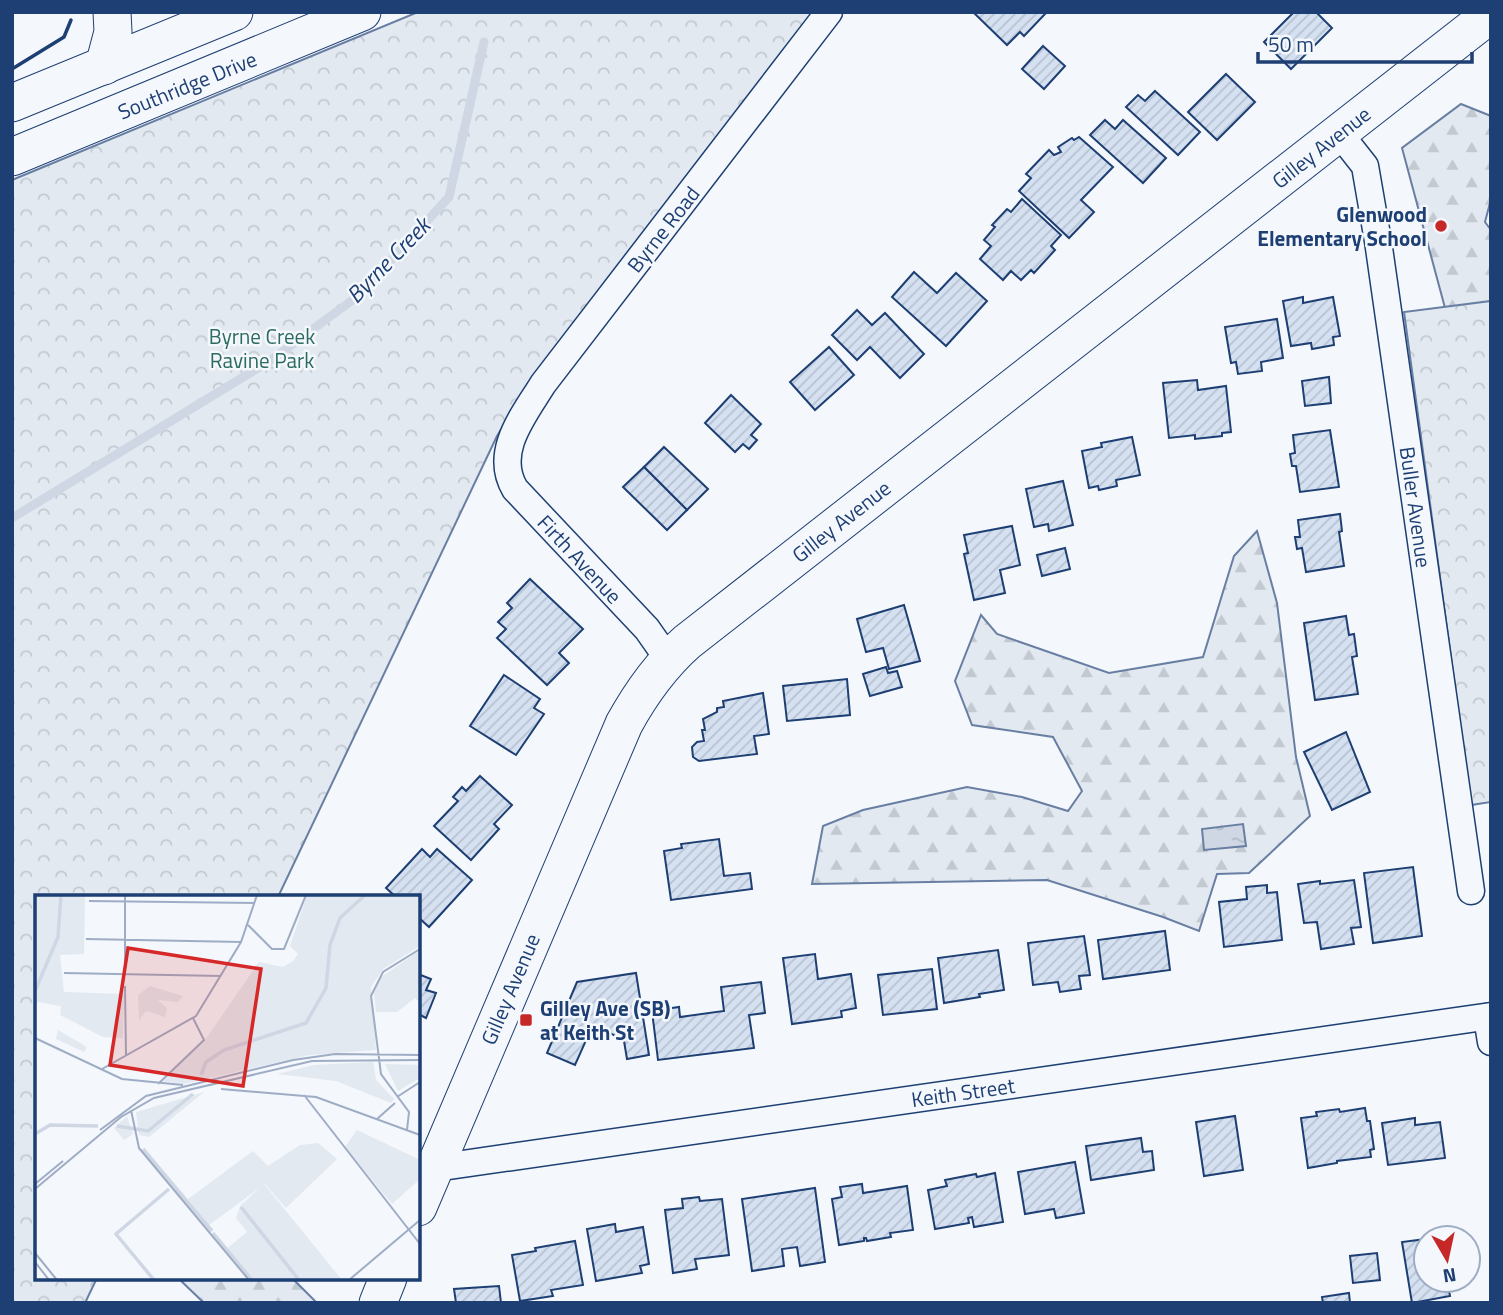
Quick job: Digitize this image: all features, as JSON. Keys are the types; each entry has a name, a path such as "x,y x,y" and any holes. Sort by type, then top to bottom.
{"street":[{"path":"104,66 113,32 113,12"},
{"path":"12,103 234,12"},
{"name":"Southridge Drive","path":"12,157 362,12"},
{"name":"Byrne Road","path":"508,452 511,437 543,384 830,12"},
{"name":"Gilley Avenue","path":"420,1202 624,724 643,690 668,659 1339,133 1481,18"},
{"name":"Buller Avenue","path":"1339,133 1365,166 1376,228 1471,891"},
{"name":"Firth Avenue","path":"508,452 508,472 515,489 647,629 668,659"},
{"name":"Keith Street","path":"435,1168 1490,1025"},
{"path":"378,1303 387,1280"}],"green space":[{"name":"Byrne Creek Ravine Park","path":"418,12 816,12 533,378 497,436 279,895 35,895 35,1280 96,1280 85,1303 12,1303 12,180"},
{"path":"1461,104 1491,116 1491,199 1485,222 1491,230 1491,479 1402,148"},
{"path":"1491,301 1491,802 1471,805 1404,312"},
{"path":"1257,531 1277,603 1296,757 1310,816 1249,873 1217,874 1199,931 1047,880 812,884 823,826 863,810 967,787 1022,797 1068,811 1082,791 1053,737 972,725 955,681 981,615 997,634 1109,673 1203,657 1234,556"},
{"path":"180,1280 294,1280 317,1303 204,1303"}],"water":[{"path":"1243,824 1246,846 1204,850 1202,829"}],"building":[{"path":"973,12 1045,14 1024,36 1020,32 1007,45"},
{"path":"1290,12 1316,12 1332,28 1291,69 1264,42 1292,14"},
{"path":"1043,46 1065,66 1044,89 1022,69"},
{"path":"1226,74 1255,102 1217,140 1188,112"},
{"path":"1155,91 1200,132 1178,155 1126,107 1138,95 1145,101"},
{"path":"1105,120 1115,129 1123,120 1166,158 1143,183 1090,135"},
{"path":"1079,137 1113,167 1081,200 1094,212 1069,238 1019,191 1031,178 1026,174 1049,150 1054,155 1061,152 1058,147 1072,138 1074,140"},
{"path":"1022,199 1061,235 1051,246 1055,250 1034,273 1031,270 1021,280 1011,271 1003,280 980,259 991,246 984,240 995,227 992,225 1007,209 1011,212"},
{"path":"914,272 937,293 956,273 987,301 946,346 892,297"},
{"path":"1303,297 1303,303 1333,297 1340,336 1333,337 1334,345 1312,349 1311,343 1291,346 1283,301"},
{"path":"857,310 872,325 885,313 924,354 900,378 870,347 857,360 832,335"},
{"path":"1277,319 1283,358 1261,362 1262,371 1238,374 1236,362 1231,363 1225,327"},
{"path":"829,347 854,375 815,410 790,382"},
{"path":"1329,377 1331,403 1305,406 1302,381"},
{"path":"1197,380 1198,390 1226,386 1231,432 1222,433 1222,436 1195,439 1195,435 1169,438 1163,383"},
{"path":"731,395 761,424 751,435 757,440 749,449 743,444 735,452 705,423"},
{"path":"1330,430 1339,487 1300,492 1296,466 1292,466 1290,454 1295,453 1293,435"},
{"path":"1132,437 1140,475 1116,480 1117,486 1099,490 1098,486 1089,488 1082,451 1102,447 1101,443"},
{"path":"664,447 708,489 687,510 644,467"},
{"path":"644,467 687,510 667,530 623,487"},
{"path":"1063,481 1073,525 1049,531 1048,524 1034,527 1026,489"},
{"path":"1340,514 1342,531 1339,532 1344,566 1306,572 1302,548 1297,549 1295,537 1300,537 1298,520"},
{"path":"1012,526 1020,565 1000,570 1005,593 974,600 964,554 968,553 964,535"},
{"path":"1065,548 1070,569 1042,576 1037,555"},
{"path":"530,579 583,629 559,653 569,663 547,685 497,638 506,629 498,622 512,608 507,603"},
{"path":"904,605 920,661 889,669 883,648 866,652 857,619"},
{"path":"1346,616 1349,635 1354,634 1357,656 1352,657 1358,694 1315,700 1304,623"},
{"path":"886,667 888,673 897,671 902,687 870,696 863,674"},
{"path":"504,675 540,699 534,708 544,714 516,755 470,726"},
{"path":"847,679 850,715 787,721 783,686"},
{"path":"763,693 769,734 754,736 757,754 699,761 693,757 692,747 697,742 704,741 703,719 717,712 717,708 724,707 723,701"},
{"path":"1346,732 1370,792 1332,810 1304,752"},
{"path":"480,776 512,805 494,824 499,829 471,860 434,826 458,801 453,797 462,787 466,791"},
{"path":"719,839 724,876 750,873 752,889 671,900 664,851 682,848 681,844"},
{"path":"422,849 430,857 437,849 472,880 429,927 420,919 420,895 394,895 386,888"},
{"path":"1413,867 1422,936 1373,943 1364,873"},
{"path":"1354,880 1361,927 1351,928 1354,944 1321,949 1317,922 1304,923 1298,884"},
{"path":"1267,885 1267,893 1277,892 1282,940 1224,947 1219,902 1247,899 1246,887"},
{"path":"1165,931 1170,970 1103,979 1098,940"},
{"path":"1084,936 1090,975 1079,976 1081,989 1060,992 1058,982 1033,985 1028,943"},
{"path":"998,950 1004,990 944,1003 938,958"},
{"path":"815,954 818,979 851,974 856,1008 841,1011 842,1017 792,1024 783,958"},
{"path":"932,969 937,1009 883,1015 878,975"},
{"path":"636,973 649,1055 627,1059 624,1041 610,1033 587,1038 575,1065 547,1053 577,982"},
{"path":"420,975 431,979 426,990 436,993 426,1018 420,1015"},
{"path":"761,982 765,1013 749,1015 754,1048 658,1060 652,1011 679,1007 680,1017 724,1011 721,987"},
{"path":"1365,1108 1374,1149 1370,1150 1371,1157 1308,1168 1301,1118 1317,1116 1316,1112"},
{"path":"1235,1116 1243,1170 1204,1176 1196,1122"},
{"path":"1415,1118 1415,1125 1440,1122 1445,1158 1388,1165 1382,1123"},
{"path":"1141,1138 1143,1152 1152,1151 1154,1170 1091,1180 1086,1146"},
{"path":"1075,1162 1084,1213 1056,1218 1054,1209 1025,1214 1018,1172"},
{"path":"995,1173 1003,1222 974,1227 972,1217 968,1218 969,1223 935,1229 928,1190 947,1186 945,1180"},
{"path":"862,1184 863,1193 907,1186 913,1230 890,1233 891,1237 867,1241 864,1238 864,1241 839,1245 832,1199 842,1197 840,1187"},
{"path":"815,1188 825,1262 800,1266 797,1247 782,1249 784,1266 752,1271 742,1199"},
{"path":"699,1197 700,1201 722,1199 729,1255 695,1259 697,1269 673,1273 665,1210 683,1208 682,1199"},
{"path":"615,1224 616,1232 643,1227 649,1264 640,1266 642,1273 596,1281 587,1229"},
{"path":"575,1241 583,1285 551,1290 553,1296 520,1301 512,1255"},
{"path":"1412,1241 1412,1294 1450,1296 1412,1303 1402,1242"},
{"path":"1377,1253 1380,1280 1353,1283 1350,1256"},
{"path":"499,1286 501,1303 456,1303 454,1289"},
{"path":"1349,1293 1350,1303 1323,1303 1322,1297"}],"waterway":[{"name":"Byrne Creek","path":"12,518 271,360 358,296 449,197 484,42"}],"wall":[{"path":"12,69 64,37 71,20"}],"place":[{"name":"Glenwood Elementary School","path":"1441,226"},
{"name":"Gilley Ave (SB) at Keith St","path":"526,1020"}]}
